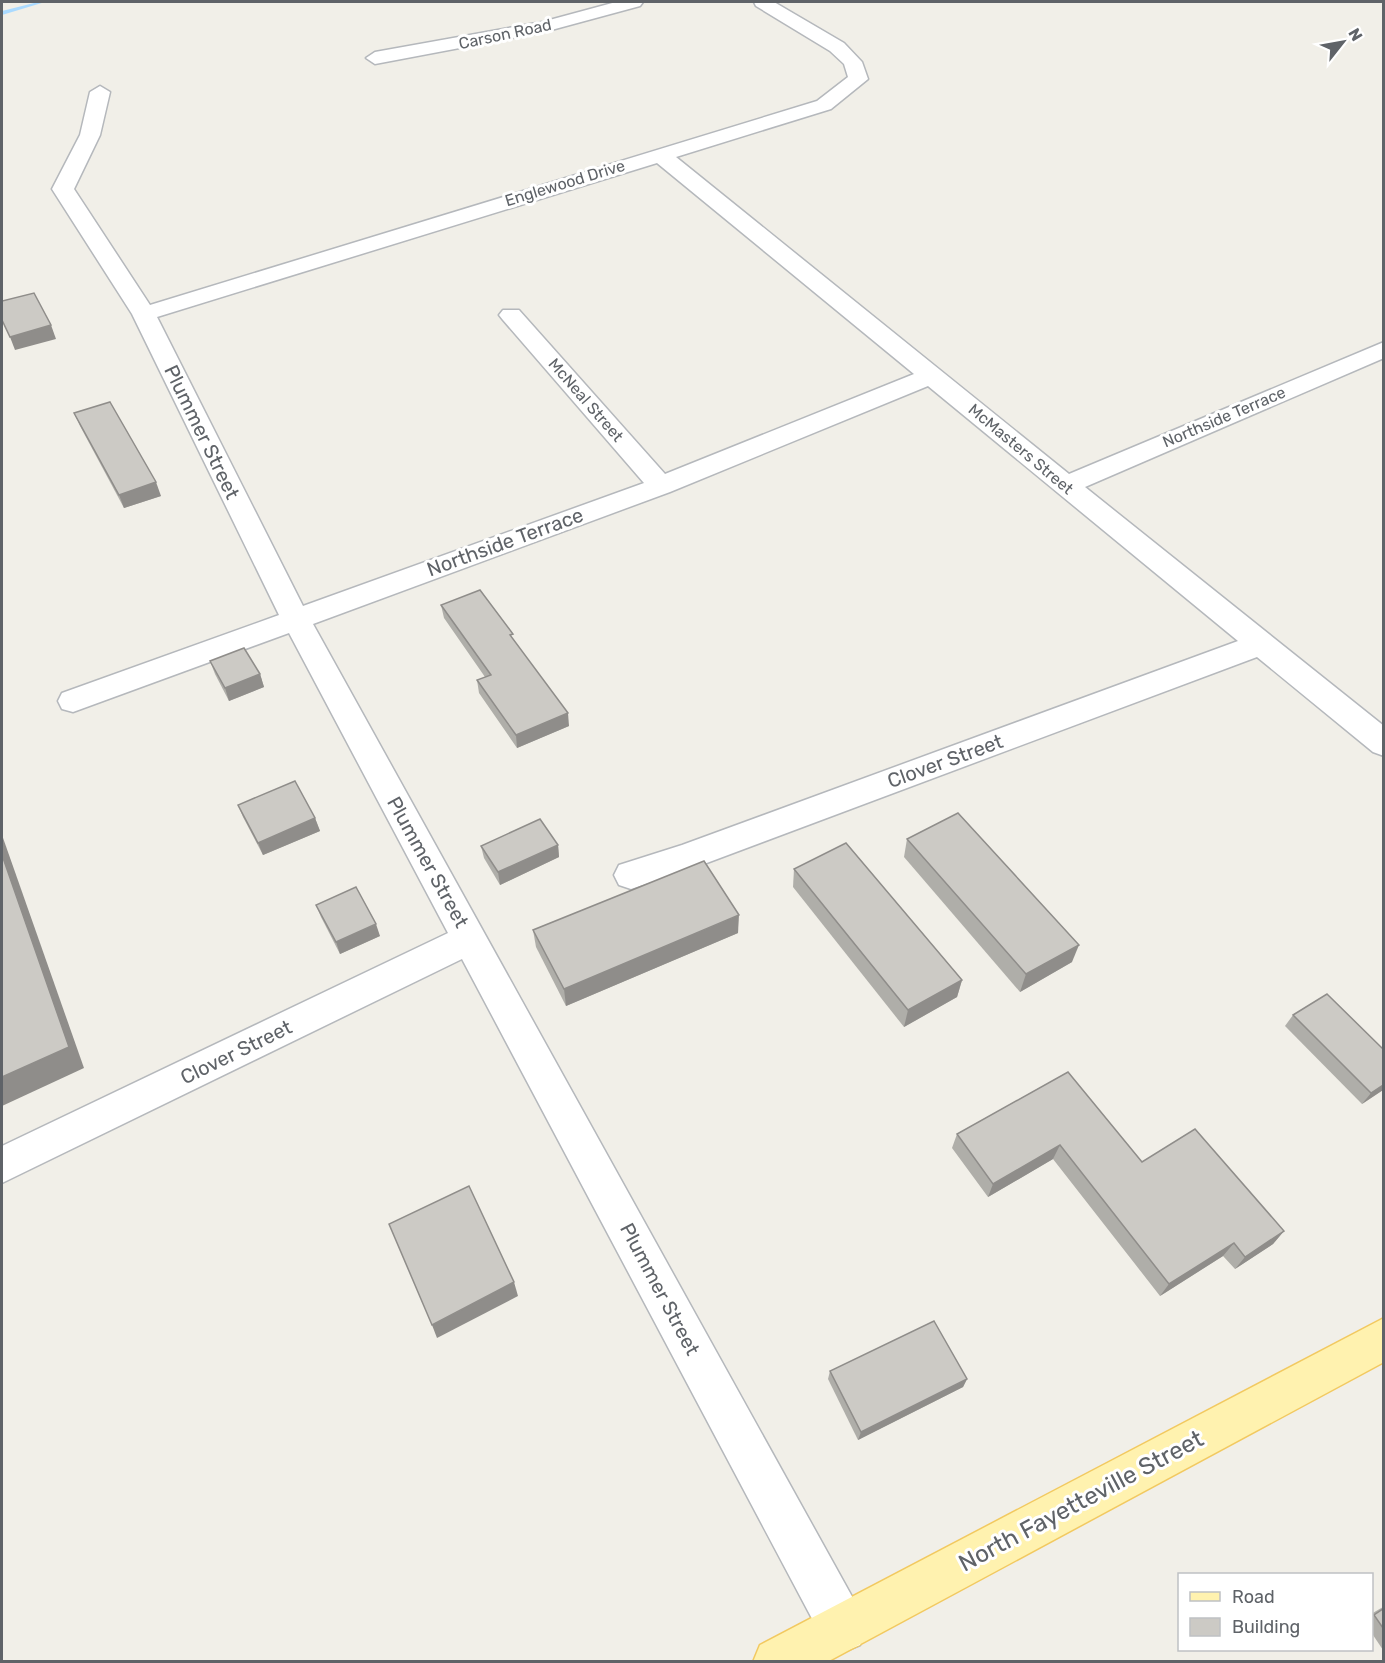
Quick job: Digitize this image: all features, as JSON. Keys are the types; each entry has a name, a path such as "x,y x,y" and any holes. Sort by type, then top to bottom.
{"main road":[{"name":"North Fayetteville Street","path":"777,1662 1383,1340"}],"street":[{"name":"Carson Road","path":"375,58 544,27 634,2"},
{"name":"Englewood Drive","path":"144,314 824,105 858,80 853,62 837,47 762,2"},
{"name":"Plummer Street","path":"100,92 90,135 63,189 144,314 295,618 843,1628"},
{"name":"McMasters Street","path":"659,154 1383,744"},
{"name":"McNeal Street","path":"511,315 661,486"},
{"name":"Northside Terrace","path":"1064,486 1383,348"},
{"name":"Northside Terrace","path":"73,701 661,486 933,375"},
{"name":"Clover Street","path":"631,875 703,851 1259,645"},
{"name":"Clover Street","path":"2,1165 470,939"}],"building":[{"path":"34,293 51,325 10,337 2,320 2,301"},
{"path":"110,402 156,482 119,495 74,413"},
{"path":"480,590 568,713 516,735 477,680 491,675 441,605"},
{"path":"244,648 260,674 225,688 210,661"},
{"path":"295,781 315,818 258,843 238,805"},
{"path":"958,813 1079,945 1026,974 907,839"},
{"path":"540,819 558,845 498,872 481,846"},
{"path":"846,843 962,980 908,1010 794,869"},
{"path":"2,855 69,1047 2,1077"},
{"path":"704,861 739,915 564,989 533,930"},
{"path":"356,887 376,924 336,942 316,905"},
{"path":"1327,994 1383,1049 1383,1085 1371,1093 1293,1015"},
{"path":"1068,1072 1142,1162 1195,1129 1284,1231 1245,1257 1234,1243 1169,1284 1060,1145 993,1184 957,1134"},
{"path":"469,1186 514,1282 432,1325 389,1224"},
{"path":"934,1321 967,1379 861,1432 830,1371"},
{"path":"1383,1609 1383,1628 1374,1615"}],"waterway":[{"path":"2,13 42,2"}]}
